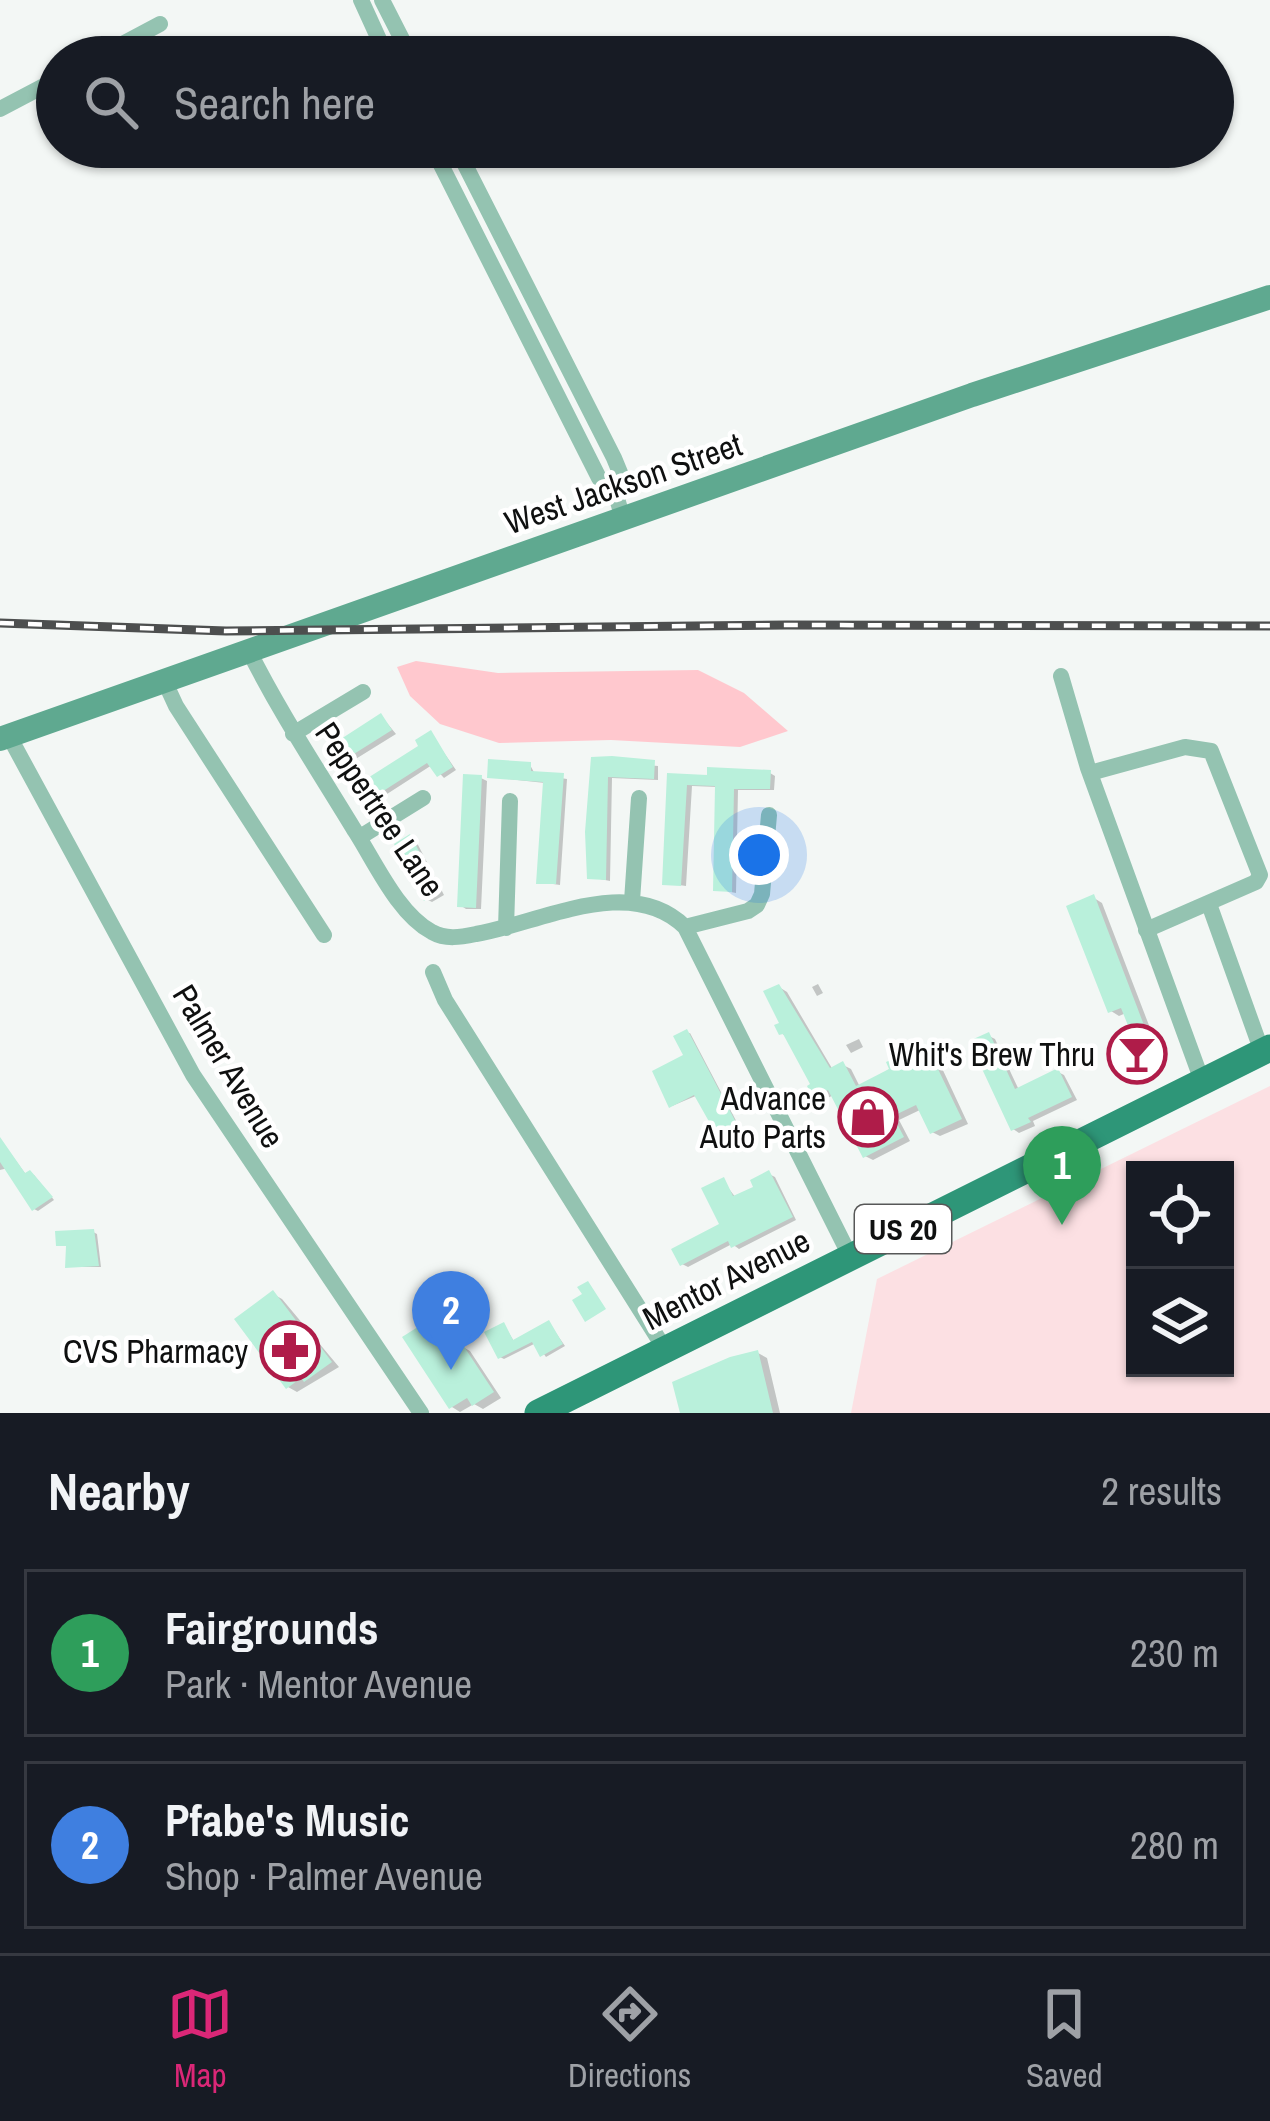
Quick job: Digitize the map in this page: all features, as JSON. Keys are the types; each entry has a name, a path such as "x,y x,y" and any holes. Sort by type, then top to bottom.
{"main road":[{"name":"Mentor Avenue","path":"538,1413 1266,1050"}],"street":[{"path":"361,0 377,36"},
{"path":"382,0 400,36"},
{"path":"137,36 160,24"},
{"path":"0,109 36,90"},
{"path":"443,168 599,478 619,507"},
{"path":"467,168 614,458 621,475 619,507"},
{"name":"West Jackson Street","path":"4,737 619,507 1270,297"},
{"name":"Peppertree Lane","path":"248,649 293,734 408,910 427,930 458,938 632,901"},
{"path":"1061,676 1090,773 1202,1081"},
{"path":"164,680 176,706 324,935"},
{"path":"293,734 363,692"},
{"name":"Palmer Avenue","path":"4,737 193,1076 421,1413"},
{"path":"1090,773 1185,748 1211,751 1260,875 1256,882 1146,930"},
{"path":"359,837 423,798"},
{"path":"639,798 632,901 670,913 685,926 850,1256"},
{"path":"506,928 510,801"},
{"path":"685,926 757,905 769,814"},
{"path":"1209,904 1266,1050"},
{"path":"434,972 445,1000 666,1351"}],"shaded area":[{"path":"416,661 498,673 698,670 744,693 788,731 740,747 611,740 499,743 440,724 410,696 397,667"},
{"path":"1270,1086 1270,1413 851,1413 877,1279"}],"building":[{"path":"381,713 392,730 338,764 327,748"},
{"path":"431,730 453,767 437,777 427,763 363,804 352,788 418,746 415,740"},
{"path":"591,757 655,760 654,779 608,777 606,880 587,879"},
{"path":"488,759 531,762 531,771 564,773 556,884 536,884 543,782 487,778"},
{"path":"707,767 771,770 770,789 734,789 732,892 713,891 715,786 687,785 681,886 662,885 667,773 707,775"},
{"path":"463,774 482,775 476,908 457,907"},
{"path":"410,834 440,891 424,901 394,844"},
{"path":"1094,894 1158,1062 1128,1076 1115,1047 1133,1038 1121,1008 1108,1013 1066,906"},
{"path":"779,984 830,1068 843,1061 856,1086 889,1069 886,1062 926,1044 962,1119 930,1134 916,1105 893,1116 904,1137 863,1158 828,1090 813,1098 810,1084 774,1025 779,1023 763,991"},
{"path":"687,1029 740,1130 720,1141 694,1095 669,1108 652,1071 683,1055 673,1036"},
{"path":"989,1032 1015,1089 1058,1068 1072,1097 1011,1131 969,1041"},
{"path":"0,1137 25,1173 30,1170 53,1197 32,1211 0,1162"},
{"path":"769,1170 793,1217 731,1248 728,1241 680,1266 671,1249 719,1224 701,1188 724,1177 733,1196 753,1187 750,1180"},
{"path":"94,1229 99,1266 65,1268 66,1246 56,1246 55,1231"},
{"path":"588,1281 606,1309 585,1322 572,1300 582,1294 577,1287"},
{"name":"CVS Pharmacy","path":"273,1290 332,1362 286,1389 234,1319"},
{"path":"549,1320 563,1344 540,1357 532,1342 498,1359 484,1332 504,1322 513,1340"},
{"path":"421,1325 427,1333 436,1327 454,1347 461,1342 494,1392 472,1406 467,1398 449,1409 402,1337"},
{"path":"758,1350 773,1413 680,1413 672,1382"}],"railway":[{"path":"0,623 226,631 1270,626"}],"place":[{"name":"Whit's Brew Thru","path":"1137,1054"},
{"name":"Advance Auto Parts","path":"868,1117"},
{"name":"Fairgrounds","path":"1062,1225"},
{"name":"CVS Pharmacy","path":"290,1351"},
{"name":"Pfabe's Music","path":"451,1370"}]}
